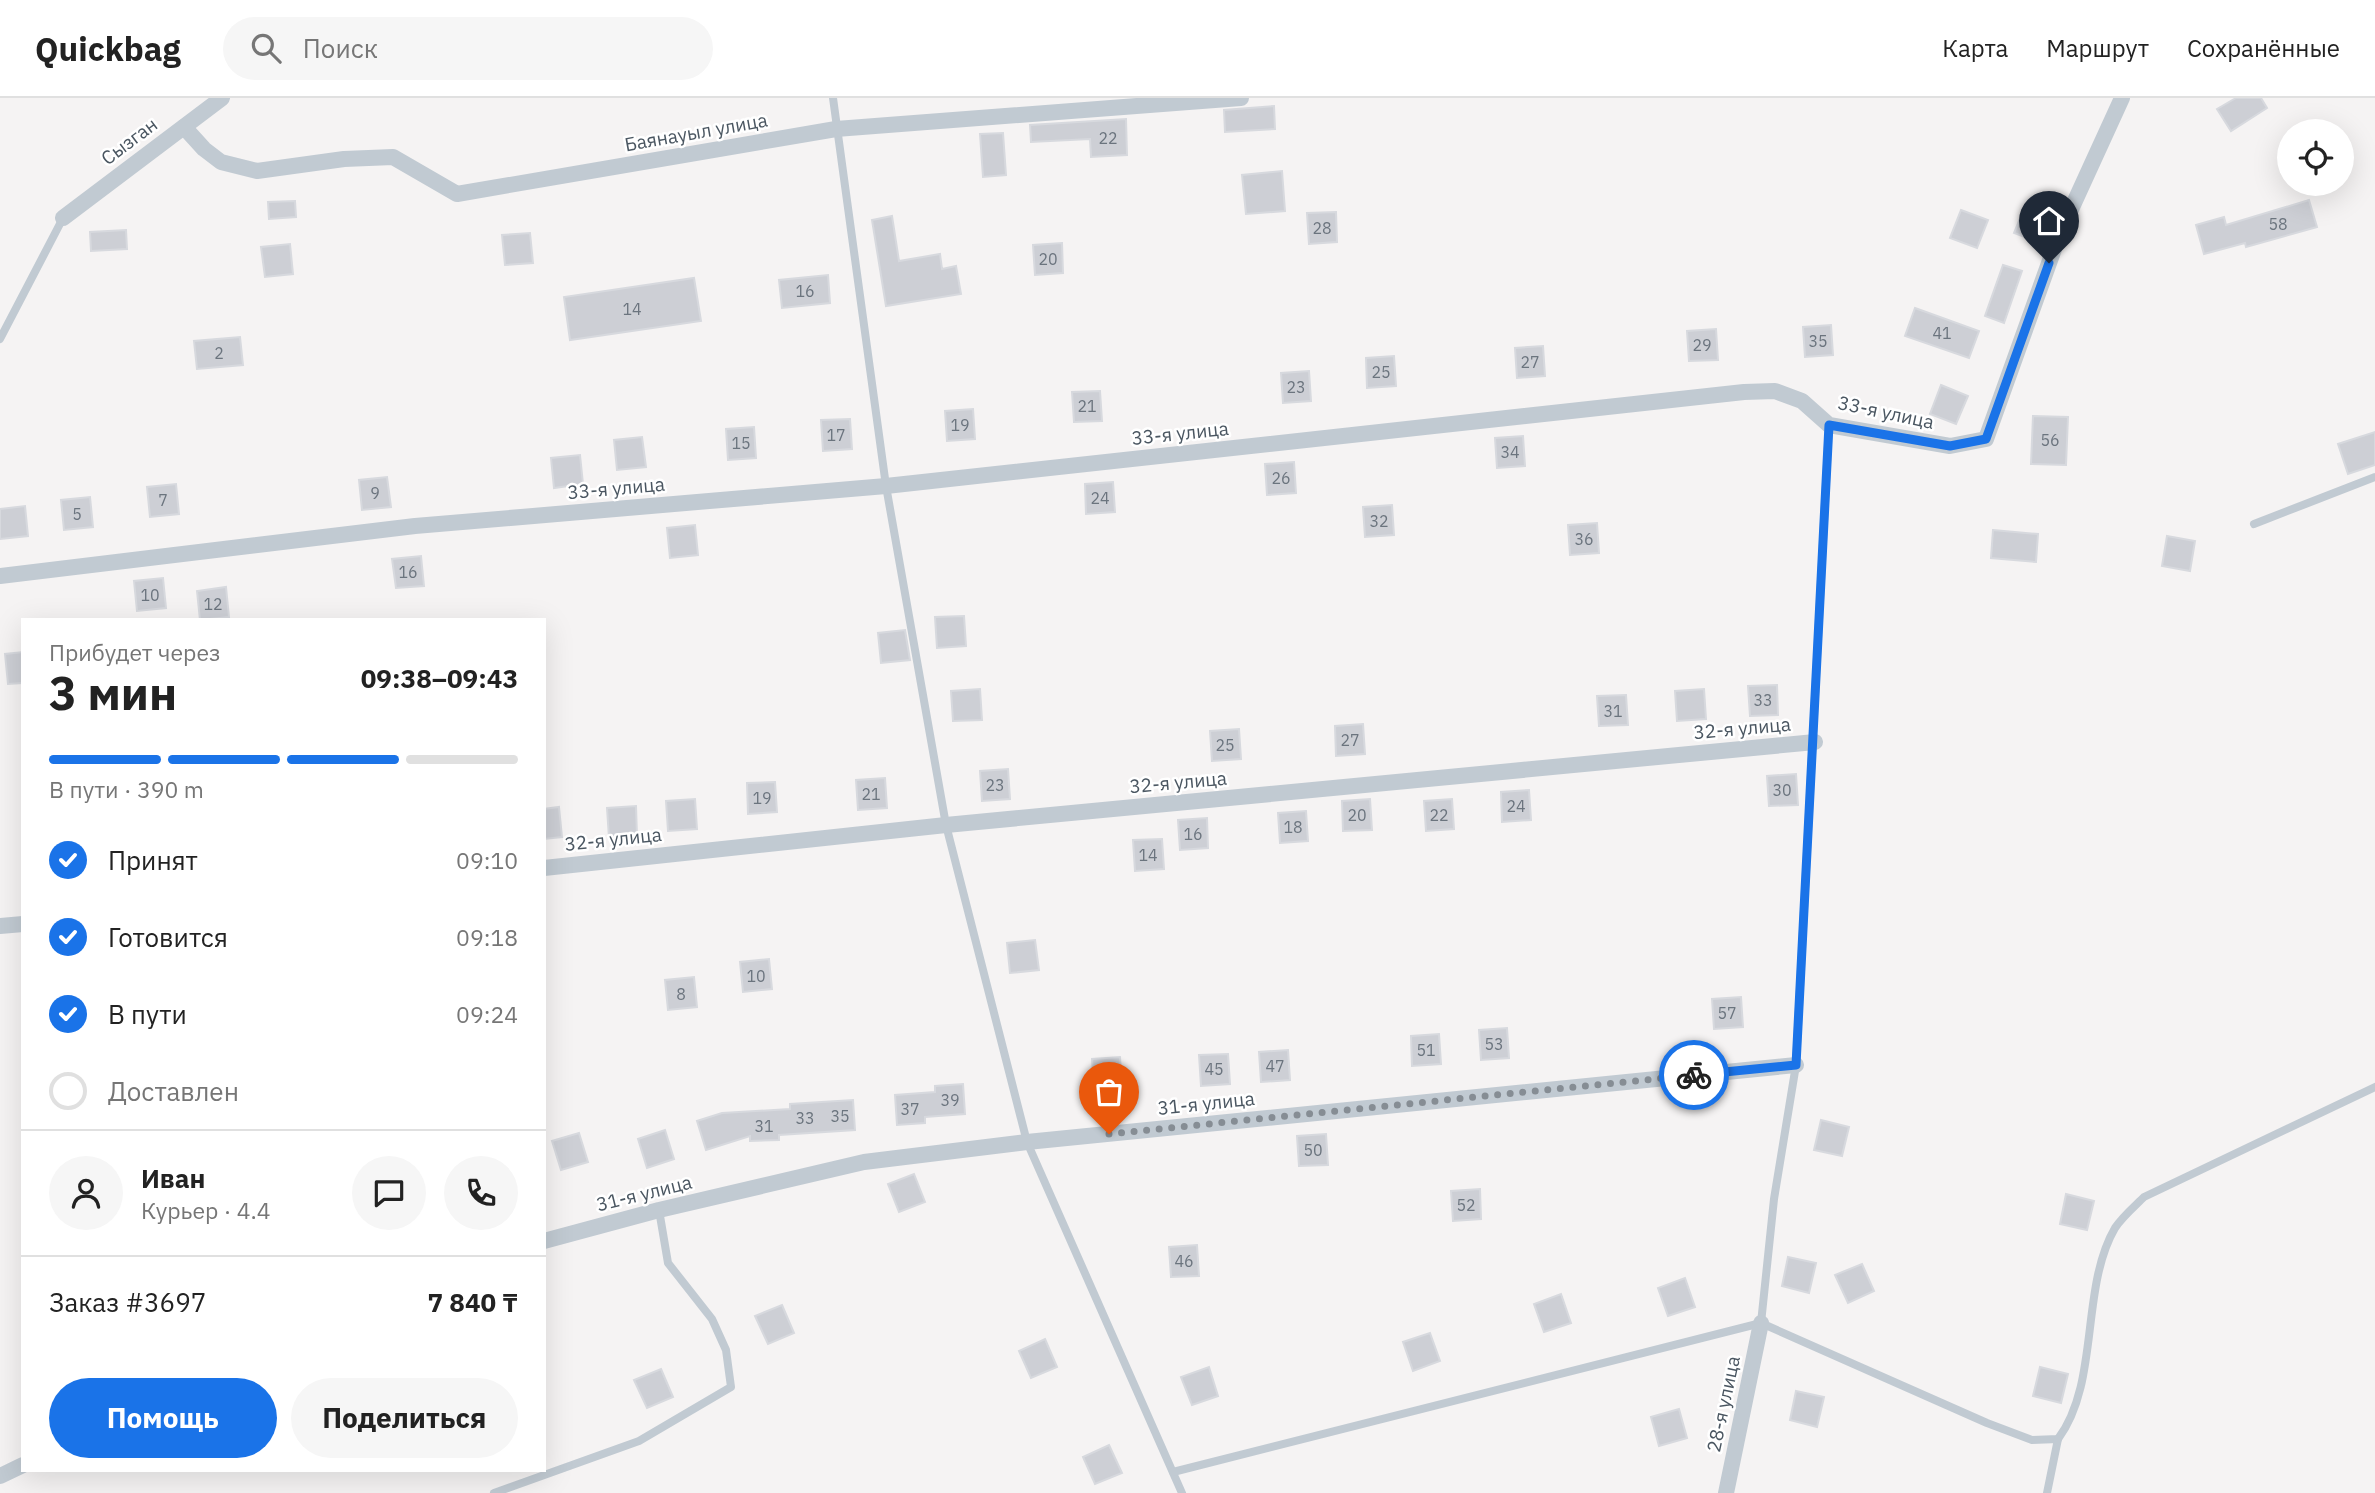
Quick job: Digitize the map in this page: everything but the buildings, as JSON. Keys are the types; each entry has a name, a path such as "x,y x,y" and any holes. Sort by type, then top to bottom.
{"street":[{"name":"Сызган","path":"62,218 222,98"},
{"name":"Баянауыл улица","path":"184,127 204,149 221,162 257,171 344,159 393,157 457,194 836,129 1241,98"},
{"name":"33-я улица","path":"0,576 415,526 886,486 1744,392 1774,391 1802,401 1829,425 1950,446 1986,439 2058,238 2122,98"},
{"name":"32-я улица","path":"546,868 946,825 1815,742"},
{"path":"0,926 21,924"},
{"name":"31-я улица","path":"546,1240 659,1210 864,1162 1027,1142 1796,1065"},
{"name":"28-я улица","path":"1726,1493 1761,1323"},
{"path":"0,1476 21,1466"}],"lane":[{"path":"833,98 886,486 946,825 1027,1142 1182,1493"},
{"path":"0,339 62,218"},
{"path":"1761,1323 1774,1199 1796,1065 1815,742 1829,425"},
{"path":"2254,524 2375,477"},
{"path":"2047,1493 2058,1439 2068,1425 2077,1400 2103,1261 2115,1227 2144,1197 2375,1087"},
{"path":"494,1493 639,1441 731,1387 726,1350 712,1319 668,1263 659,1210"},
{"path":"1173,1472 1761,1323 1987,1423 2032,1440 2058,1439"}],"way so far":[{"path":"1109,1134 1694,1075"}],"route":[{"path":"1694,1075 1796,1065 1815,742 1829,425 1950,446 1986,439 2049,263"}]}
